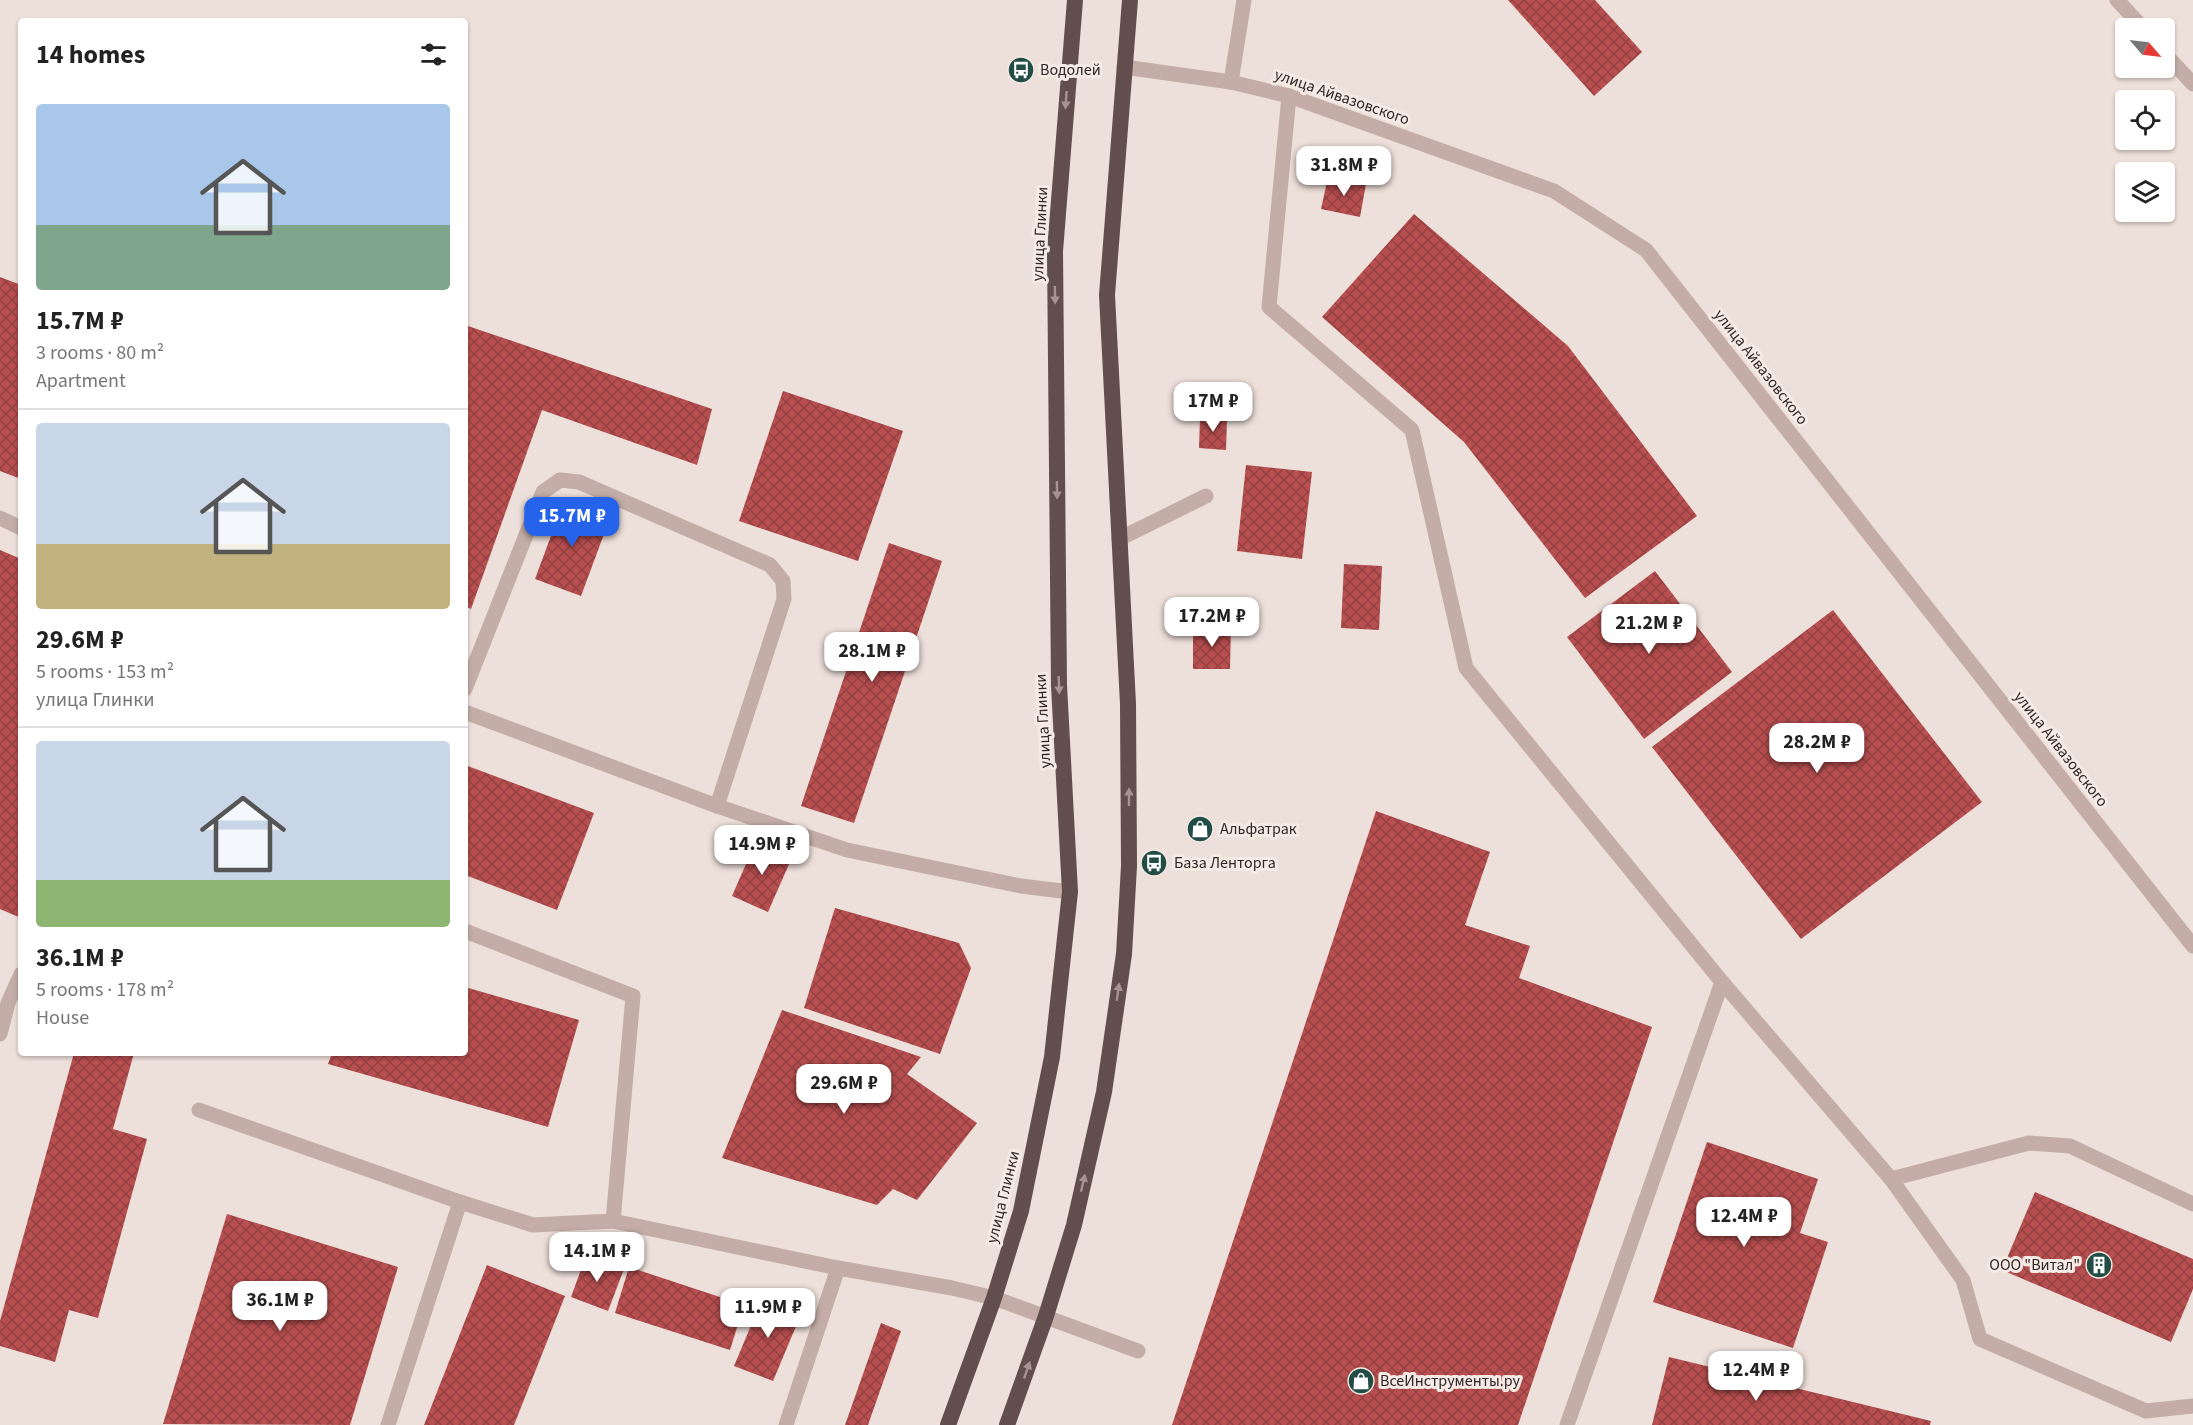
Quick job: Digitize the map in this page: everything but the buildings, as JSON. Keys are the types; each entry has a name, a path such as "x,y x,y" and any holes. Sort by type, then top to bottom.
{"highway":[{"name":"улица Глинки","path":"948,1425 994,1298 1021,1211 1052,1057 1070,892 1059,685 1055,251 1075,0"},
{"path":"1007,1425 1046,1316 1074,1224 1104,1092 1124,954 1129,866 1128,716 1107,295 1130,0"}],"lane":[{"path":"1231,82 1244,0"},
{"path":"2117,0 2134,18"},
{"path":"2175,65 2193,84"},
{"name":"улица Айвазовского","path":"1124,67 1231,82 1289,96 1554,191 1646,250 2193,946"},
{"path":"1289,96 1269,307 1412,430 1466,668 1722,982 1891,1179 1963,1280 1980,1339 2146,1411 2193,1407"},
{"path":"468,681 543,492 560,480 579,482 770,565 783,581 784,599 717,806"},
{"path":"1119,539 1206,496"},
{"path":"0,518 18,527"},
{"path":"468,713 717,806 847,850 1021,886 1070,892"},
{"path":"468,932 633,996 614,1221"},
{"path":"0,1034 4,1000 18,979"},
{"path":"1567,1425 1722,982"},
{"path":"199,1110 460,1202 533,1225 614,1221 838,1268 952,1288 994,1298 1138,1351"},
{"path":"1891,1179 2029,1143 2070,1146 2193,1204"},
{"path":"388,1425 460,1202"},
{"path":"786,1425 838,1268"}],"place":[{"name":"Водолей","path":"1021,70"},
{"name":"Альфатрак","path":"1200,829"},
{"name":"База Ленторга","path":"1154,863"},
{"name":"ООО \"Витал\"","path":"2099,1265"},
{"name":"ВсеИнструменты.ру","path":"1361,1381"}]}
